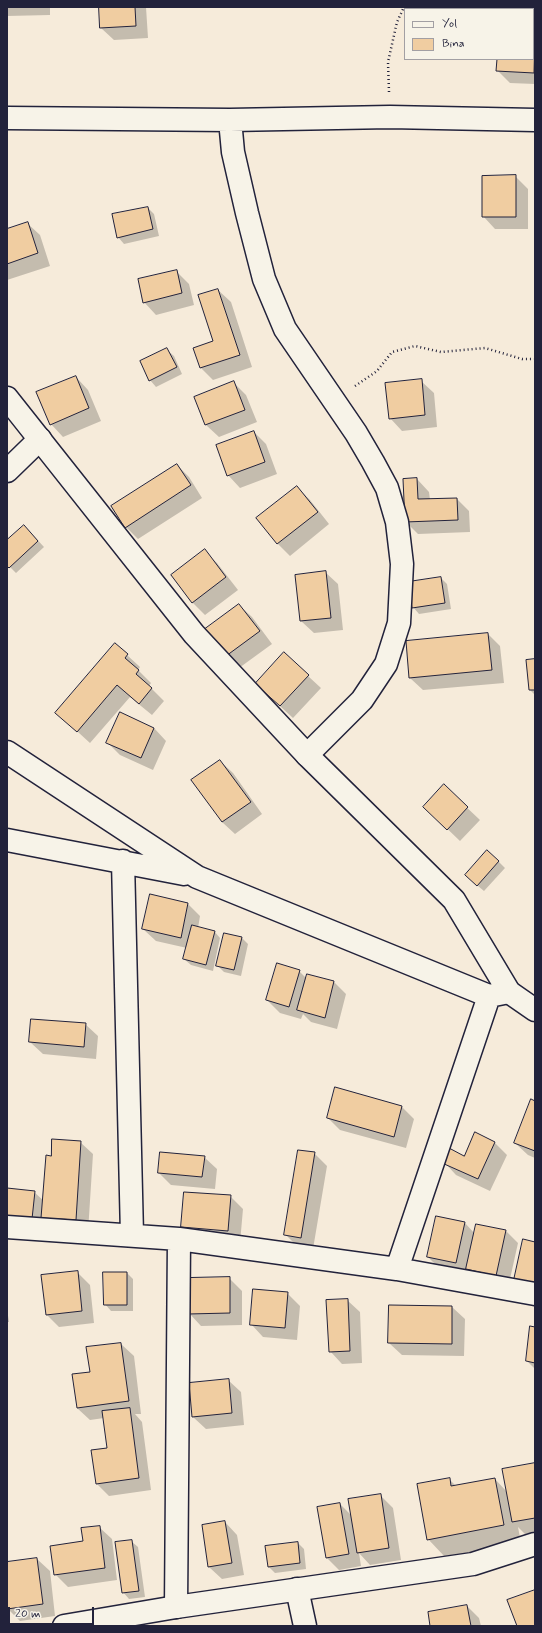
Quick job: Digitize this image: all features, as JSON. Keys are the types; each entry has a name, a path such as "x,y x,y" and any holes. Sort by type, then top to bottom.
{"street":[{"path":"7,118 230,120 390,117 535,120"},
{"path":"230,120 233,152 264,279 284,329 356,433 387,488 395,516 402,564 399,623 386,664 362,700 307,755"},
{"path":"7,398 194,634 307,755 454,900 499,994 397,1269"},
{"path":"7,471 40,439"},
{"path":"7,752 197,877"},
{"path":"7,840 124,861 197,877 499,994 535,1010"},
{"path":"124,861 132,1235"},
{"path":"7,1227 179,1239 397,1269 535,1294"},
{"path":"176,1606 179,1239"},
{"path":"64,1626 176,1606 473,1564 535,1544"},
{"path":"296,1589 305,1626"}],"path":[{"path":"390,117 388,62 397,22 404,7"},
{"path":"333,401 377,371 392,352 415,346 440,352 485,348 522,359 535,359"}],"building":[{"path":"99,7 135,7 136,26 100,28"},
{"path":"535,30 534,73 496,71 497,60 534,60"},
{"path":"516,175 516,217 482,217 482,176"},
{"path":"148,207 153,229 117,238 112,214"},
{"path":"28,222 38,253 7,264 7,229"},
{"path":"177,270 182,293 143,303 138,279"},
{"path":"218,289 240,355 200,368 193,348 213,341 198,295"},
{"path":"167,348 177,367 149,381 140,361"},
{"path":"76,376 89,408 50,425 36,392"},
{"path":"422,379 425,415 389,419 385,383"},
{"path":"234,381 245,410 205,425 194,397"},
{"path":"254,431 265,462 227,476 216,445"},
{"path":"177,464 191,485 125,528 111,506"},
{"path":"417,478 418,499 457,498 458,520 405,522 403,479"},
{"path":"297,486 318,512 277,544 256,518"},
{"path":"24,525 38,541 9,568 7,566 7,540"},
{"path":"205,549 226,577 192,603 171,575"},
{"path":"326,571 331,618 300,621 295,575"},
{"path":"441,577 445,603 412,608 408,582"},
{"path":"239,604 260,631 226,656 205,629"},
{"path":"488,633 492,670 409,678 406,641"},
{"path":"115,643 128,654 125,658 139,670 136,674 152,688 139,704 117,685 77,732 55,713"},
{"path":"284,652 309,675 280,706 255,684"},
{"path":"535,659 535,690 529,690 526,660"},
{"path":"120,712 154,728 141,758 106,743"},
{"path":"220,760 251,802 222,822 191,780"},
{"path":"444,784 468,807 447,830 423,807"},
{"path":"487,850 499,861 477,886 465,875"},
{"path":"150,894 188,903 181,938 142,929"},
{"path":"192,925 215,931 206,965 183,959"},
{"path":"224,933 242,937 234,970 216,966"},
{"path":"277,963 300,970 289,1007 266,1000"},
{"path":"307,974 334,981 325,1018 297,1010"},
{"path":"31,1019 86,1023 84,1047 29,1042"},
{"path":"335,1087 402,1106 394,1137 327,1118"},
{"path":"531,1099 535,1101 535,1151 514,1143"},
{"path":"475,1132 495,1142 478,1179 442,1163 449,1148 464,1156"},
{"path":"52,1139 81,1141 76,1220 41,1218 46,1155 51,1156"},
{"path":"298,1150 315,1152 301,1238 284,1235"},
{"path":"160,1152 205,1156 202,1177 158,1173"},
{"path":"7,1188 35,1191 32,1219 7,1216"},
{"path":"184,1192 231,1195 228,1231 181,1227"},
{"path":"436,1216 465,1222 456,1263 427,1257"},
{"path":"476,1224 506,1230 496,1276 466,1269"},
{"path":"523,1239 535,1242 535,1285 514,1280"},
{"path":"78,1271 82,1311 46,1315 41,1275"},
{"path":"103,1272 127,1272 127,1305 104,1305"},
{"path":"230,1277 230,1313 188,1314 187,1278"},
{"path":"253,1289 288,1292 285,1328 250,1325"},
{"path":"348,1299 350,1351 329,1352 326,1300"},
{"path":"389,1305 452,1306 452,1344 388,1343"},
{"path":"530,1326 535,1327 535,1363 526,1361"},
{"path":"121,1343 129,1401 77,1408 72,1374 90,1372 86,1347"},
{"path":"229,1379 232,1413 192,1417 189,1383"},
{"path":"130,1408 139,1478 96,1484 91,1450 107,1448 102,1411"},
{"path":"535,1463 535,1518 512,1522 502,1469"},
{"path":"450,1478 451,1486 495,1478 504,1525 427,1540 417,1484"},
{"path":"381,1494 389,1548 357,1553 348,1499"},
{"path":"340,1503 349,1554 326,1558 317,1507"},
{"path":"225,1521 232,1563 208,1567 202,1525"},
{"path":"100,1526 105,1568 54,1575 50,1546 83,1541 81,1528"},
{"path":"132,1540 139,1591 122,1593 115,1542"},
{"path":"298,1542 300,1563 268,1567 265,1546"},
{"path":"37,1558 43,1604 7,1609 7,1562"},
{"path":"535,1590 535,1626 517,1626 507,1600"},
{"path":"467,1605 471,1626 430,1626 428,1612"}]}
